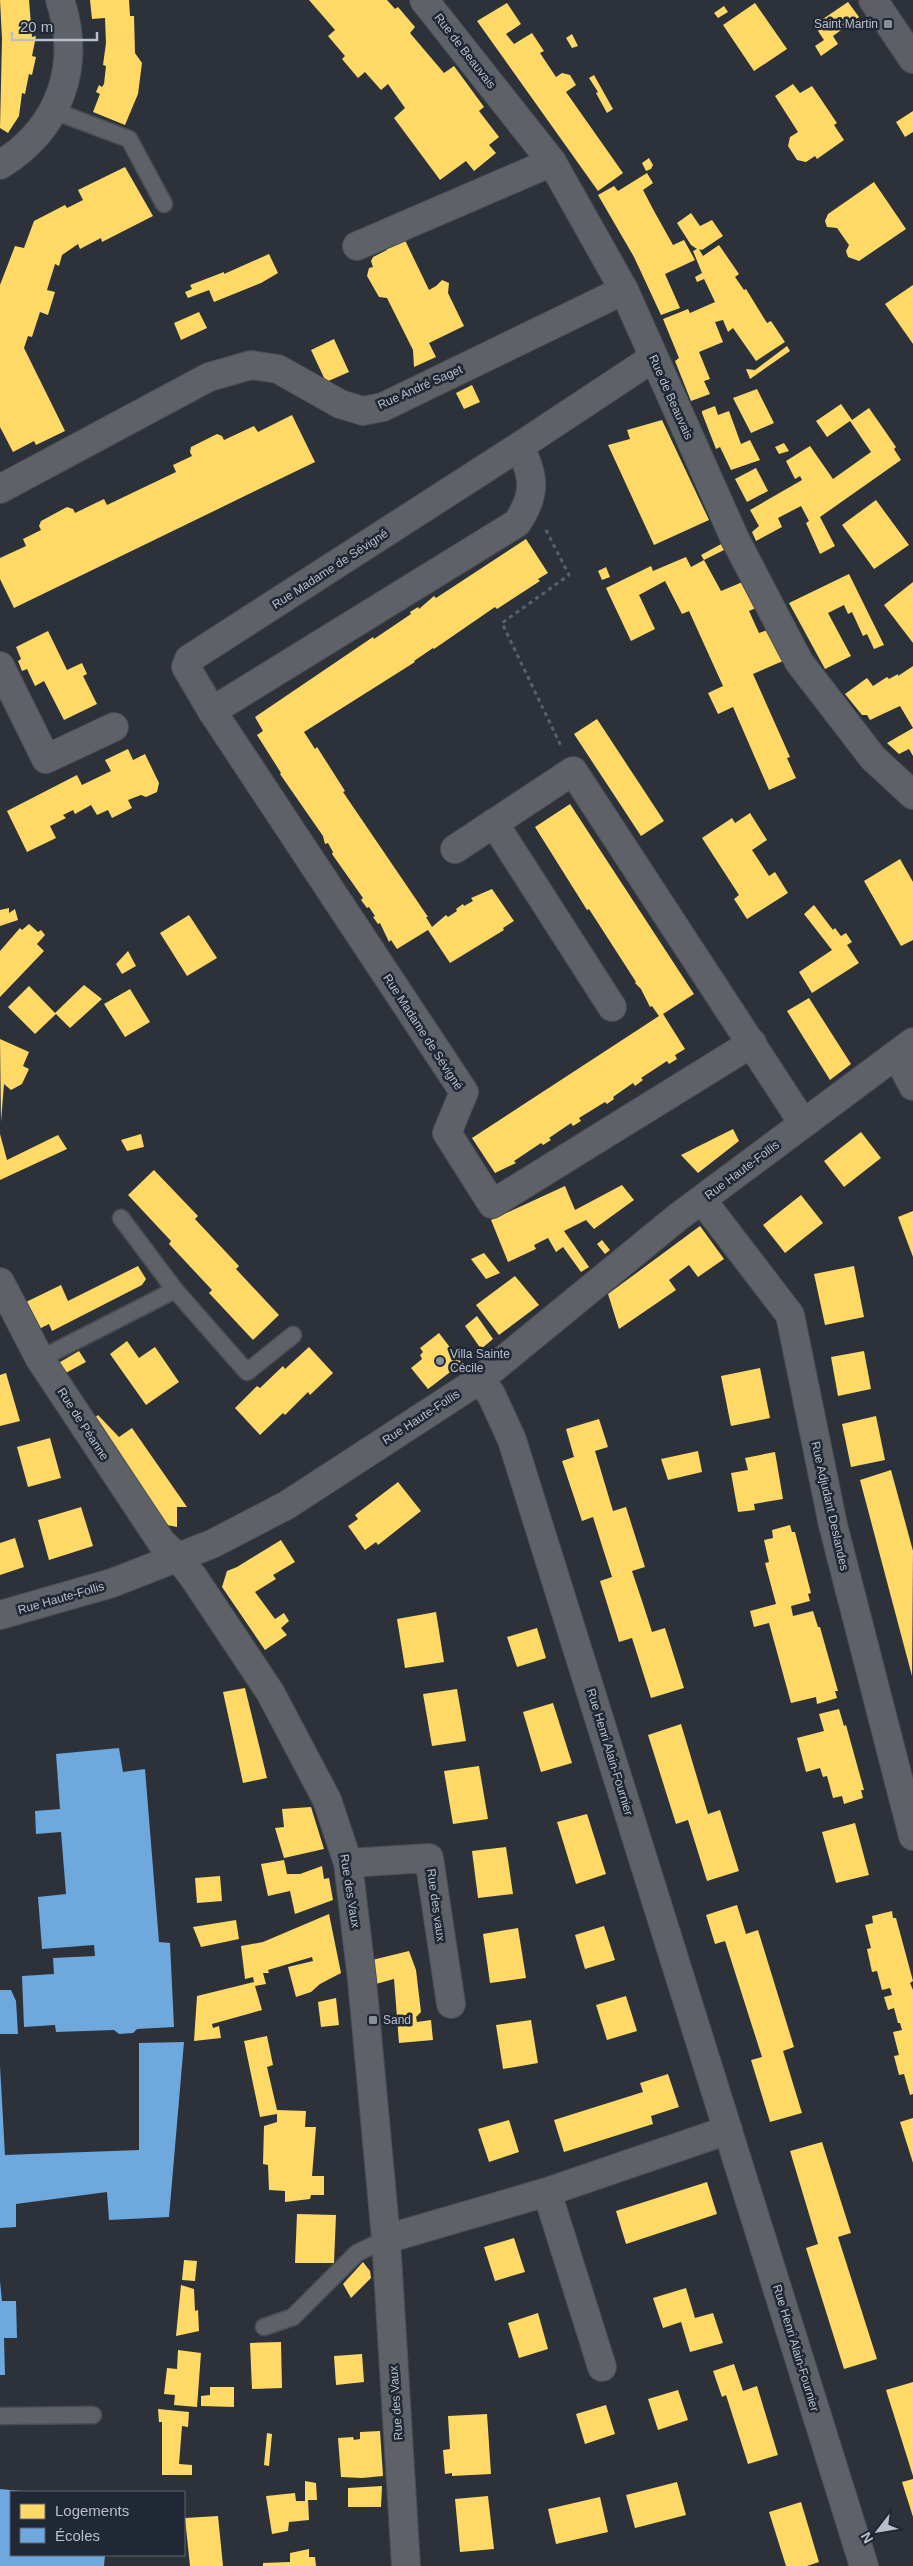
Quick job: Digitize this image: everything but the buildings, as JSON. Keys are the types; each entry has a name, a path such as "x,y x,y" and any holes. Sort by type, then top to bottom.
{"main road":[{"path":"873,0 913,59"}],"street":[{"path":"0,164 16,155 54,111 69,68 66,18 60,0"},
{"name":"Rue de Beauvais","path":"424,0 552,162 624,290 735,539 800,662 873,758 913,795"},
{"path":"357,246 552,162"},
{"name":"Rue André Saget","path":"0,489 209,377 251,365 278,369 340,404 363,411 370,410 383,407 624,290"},
{"name":"Rue Madame de Sévigné","path":"653,358 190,659 186,667 212,711 464,1092 447,1133 492,1204 752,1044"},
{"path":"212,711 517,523 529,505 531,471 520,446"},
{"path":"0,666 46,759 114,727"},
{"path":"455,849 574,771 803,1123"},
{"path":"494,823 612,1007"},
{"path":"905,1048 913,1086"},
{"name":"Rue Haute-Follis","path":"0,1615 112,1584 212,1544 286,1505 479,1380 702,1200 905,1048"},
{"name":"Rue Adjudant Deslandes","path":"702,1200 790,1315 833,1525 911,1821"},
{"name":"Rue de Péanne","path":"0,1282 40,1358 162,1543 178,1557"},
{"name":"Rue Henri Alain-Fournier","path":"479,1380 491,1394 512,1440 864,2566"},
{"name":"Rue des Vaux","path":"178,1557 270,1692 327,1800 348,1863 362,1980 386,2239 406,2566"},
{"name":"Rue des vaux","path":"348,1863 429,1858 451,2004"},
{"path":"386,2239 548,2192 728,2130"},
{"path":"548,2192 602,2367"}],"lane":[{"path":"54,111 129,139 164,204"},
{"path":"121,1218 175,1290 247,1372 293,1335"},
{"path":"40,1358 175,1290"},
{"path":"264,2327 293,2317 357,2253 386,2239"},
{"path":"0,2416 93,2416"}],"path":[{"path":"529,505 537,513 569,575 502,623 574,771"}],"place":[{"name":"Saint Martin","path":"888,24"},
{"name":"Villa Sainte Cécile","path":"440,1361"},
{"name":"Sand","path":"373,2020"}]}
